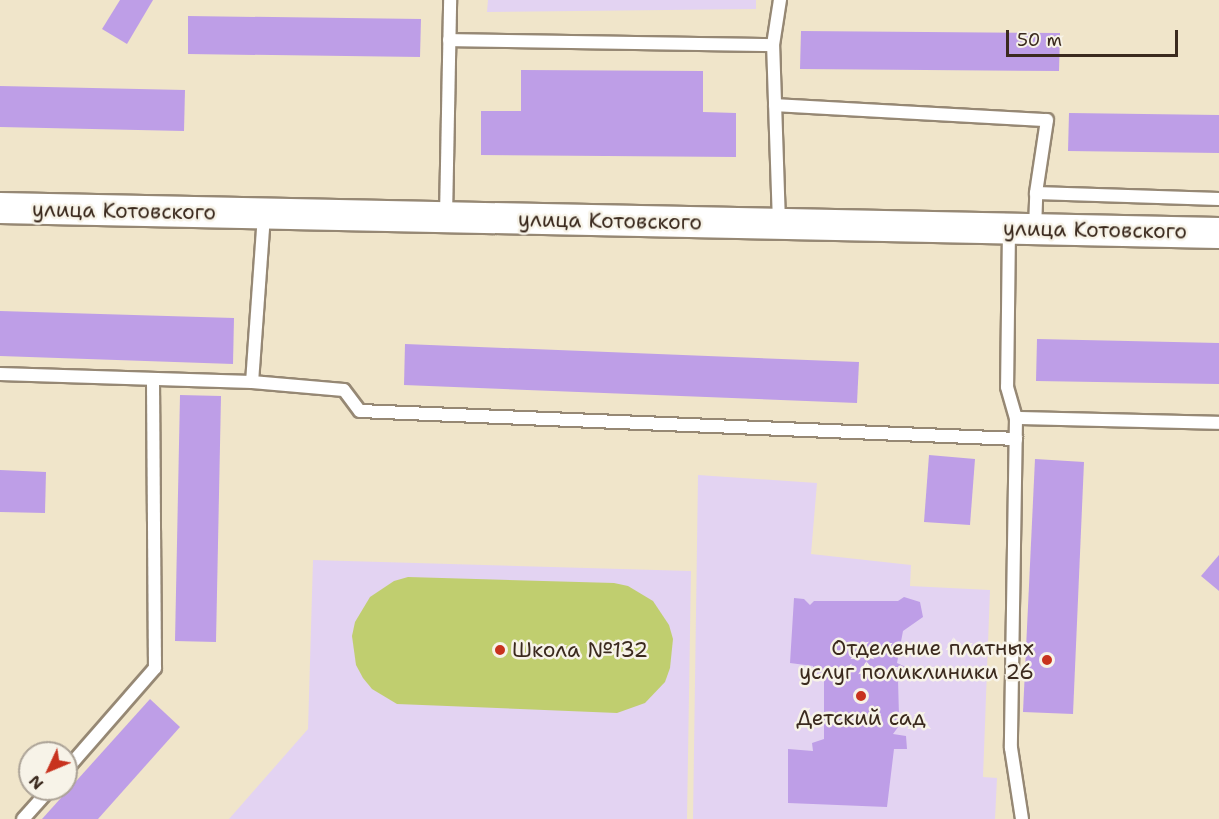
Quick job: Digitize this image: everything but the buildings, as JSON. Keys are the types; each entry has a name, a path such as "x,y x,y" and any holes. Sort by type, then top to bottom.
{"street":[{"name":"улица Котовского","path":"0,208 1219,233"}],"lane":[{"path":"446,217 450,0"},
{"path":"779,224 773,45 780,0"},
{"path":"449,40 773,45"},
{"path":"775,105 1047,120 1036,193 1022,229 1007,387 1017,418 1011,748 1022,819"},
{"path":"1036,193 1219,199"},
{"path":"252,382 264,213"},
{"path":"0,374 252,382 344,390 360,411 1016,439"},
{"path":"78,756 155,668 153,379"},
{"path":"1017,418 1219,423"},
{"path":"23,819 39,801"}],"shaded area":[{"path":"488,0 756,0 756,9 487,12"},
{"path":"698,475 817,483 811,554 911,565 910,586 990,590 983,777 997,778 995,819 693,819"},
{"name":"Школа №132","path":"313,560 691,571 687,819 229,819 308,729"}],"green space":[{"path":"408,577 614,583 628,586 653,601 669,625 673,639 670,668 665,682 645,703 617,713 397,704 372,689 363,678 356,665 352,636 355,622 370,597 394,581"}],"place":[{"name":"Школа №132","path":"500,650"},
{"name":"Отделение платных услуг поликлиники 26","path":"1047,660"},
{"name":"Детский сад","path":"861,696"}]}
